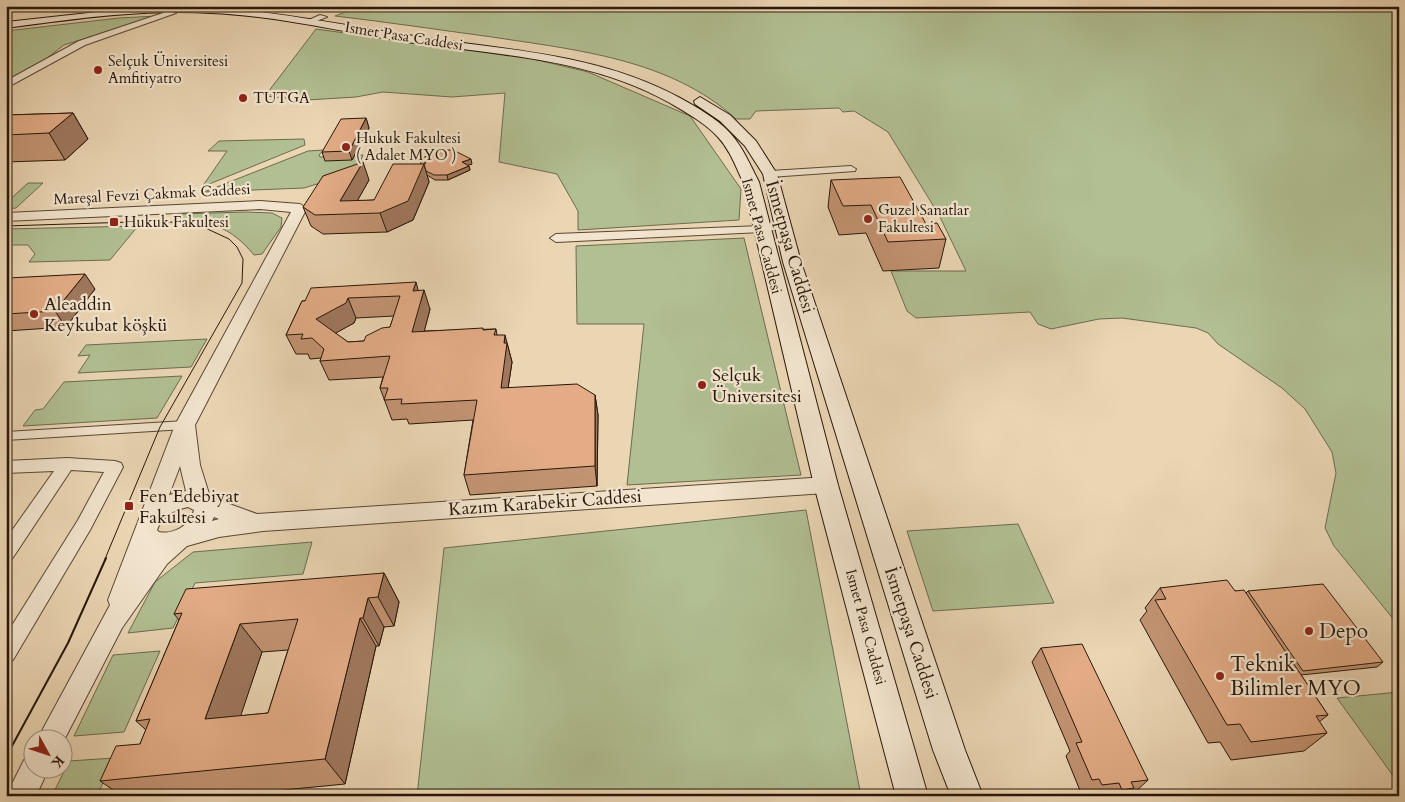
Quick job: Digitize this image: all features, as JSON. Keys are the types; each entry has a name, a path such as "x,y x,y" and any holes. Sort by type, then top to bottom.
{"main road":[{"path":"6,23 71,13 163,6"},
{"name":"İsmetpaşa Caddesi","path":"223,6 310,13 411,34 577,55 619,66 660,80 693,96 725,118 751,144 770,174 792,262 949,750 966,796"},
{"path":"6,23 73,16 165,10 310,13"},
{"name":"Ismet Pasa Caddesi","path":"411,34 558,58 631,79 671,97 701,116 728,140 750,182 826,485 912,796"}],"street":[{"path":"6,85 82,43 172,13"},
{"path":"770,174 850,169"},
{"name":"Mareşal Fevzi Çakmak Caddesi","path":"6,217 260,205 300,208 185,425"},
{"path":"556,238 762,229 783,225"},
{"path":"6,436 185,425"},
{"path":"55,730 113,620 159,557 198,527 203,520 205,507 196,492 187,450 185,425"},
{"path":"113,620 146,524 185,425"},
{"path":"6,467 66,464 115,467 84,525 6,653"},
{"path":"6,554 66,464"},
{"name":"Kazım Karabekir Caddesi","path":"146,524 151,517 168,504 188,499 241,519 263,522 826,485"},
{"path":"146,524 145,532 147,537 152,541 161,543 219,528 263,522"},
{"path":"20,796 29,780"}],"green space":[{"path":"361,6 1399,6 1399,626 1334,546 1325,528 1336,473 1332,452 1305,409 1282,388 1218,344 1208,333 1196,328 1122,318 1099,319 1051,329 1038,324 1030,312 916,318 907,311 891,271 966,271 939,215 888,132 854,111 843,112 839,108 756,111 750,119 736,119 710,99 682,83 652,70 621,60 557,47 335,16"},
{"path":"157,16 64,45 42,62 6,82 6,31 119,18"},
{"path":"316,29 529,58 588,72 690,116 741,189 739,220 578,230 578,211 557,174 499,162 505,93 452,97 383,92 356,97 307,100 265,96"},
{"path":"304,139 305,145 202,187 227,151 208,151 219,141"},
{"path":"324,150 319,155 320,157 363,155 356,172 304,188 204,192 308,151"},
{"path":"28,183 43,183 16,208 6,209 6,203"},
{"path":"272,213 282,218 281,227 262,254 254,255 237,238 220,228 210,224 177,218 179,214"},
{"path":"138,226 110,260 29,262 35,254 28,245 6,245 6,229"},
{"path":"744,238 801,475 627,485 644,324 577,324 576,246"},
{"path":"207,339 191,367 78,373 90,355 78,356 86,345"},
{"path":"182,376 157,418 23,426 35,410 43,409 64,382"},
{"path":"806,510 861,796 417,796 444,548"},
{"path":"1018,524 1054,603 933,611 907,531"},
{"path":"312,542 303,574 195,583 173,628 128,633 155,582 193,552"},
{"path":"160,651 124,732 74,736 113,655"},
{"path":"1399,692 1399,784 1337,698"},
{"path":"114,758 97,796 52,796 60,780 72,780 72,761"}],"building":[{"path":"73,113 49,133 6,135 6,115"},
{"path":"366,118 349,151 322,152 341,119"},
{"path":"441,150 453,150 471,159 462,162 469,166 447,175 434,175 426,171 424,164 426,163 420,159"},
{"path":"363,162 340,201 374,200 393,164 424,164 408,201 380,213 315,215 303,207 323,176"},
{"path":"900,177 926,224 937,223 946,239 888,242 871,205 843,206 831,180"},
{"path":"85,274 55,311 6,314 6,280 8,278"},
{"path":"416,282 413,291 424,290 412,332 496,329 494,335 505,335 504,343 507,343 501,388 577,384 595,395 595,466 464,475 477,400 401,404 402,399 384,400 388,388 380,388 390,356 320,361 324,349 312,338 301,339 303,334 286,335 302,301 305,301 311,288","holes":["400,296 390,327 382,328 366,336 364,341 348,342 316,319 346,303 348,298"]},
{"path":"384,573 378,597 368,598 363,618 360,618 325,759 100,781 116,746 140,744 150,719 136,721 182,613 174,614 186,589","holes":["298,619 268,713 205,719 240,624"]},
{"name":"Teknik Bilimler MYO","path":"1227,580 1235,591 1244,590 1328,715 1316,716 1327,733 1251,742 1240,724 1227,725 1155,600 1166,599 1160,588"},
{"name":"Depo","path":"1323,584 1383,662 1303,671 1248,591"},
{"path":"1082,644 1148,780 1131,782 1134,788 1122,790 1119,783 1102,785 1099,779 1092,780 1076,743 1082,742 1041,648"}],"tram line":[{"path":"6,226 163,221 201,226 229,239 237,247 243,259 242,283 160,427 105,559"},
{"path":"6,757 68,643 106,558"}],"place":[{"name":"Selçuk Üniversitesi Amfitiyatro","path":"98,70"},
{"name":"TUTGA","path":"243,98"},
{"name":"Hukuk Fakultesi ( Adalet MYO )","path":"346,147"},
{"name":"Guzel Sanatlar Fakultesi","path":"868,219"},
{"name":"Hukuk Fakultesi","path":"114,222"},
{"name":"Aleaddin Keykubat köşkü","path":"34,314"},
{"name":"Selçuk Üniversitesi","path":"702,385"},
{"name":"Fen Edebiyat Fakultesi","path":"129,506"},
{"name":"Depo","path":"1309,631"},
{"name":"Teknik Bilimler MYO","path":"1220,676"}]}
